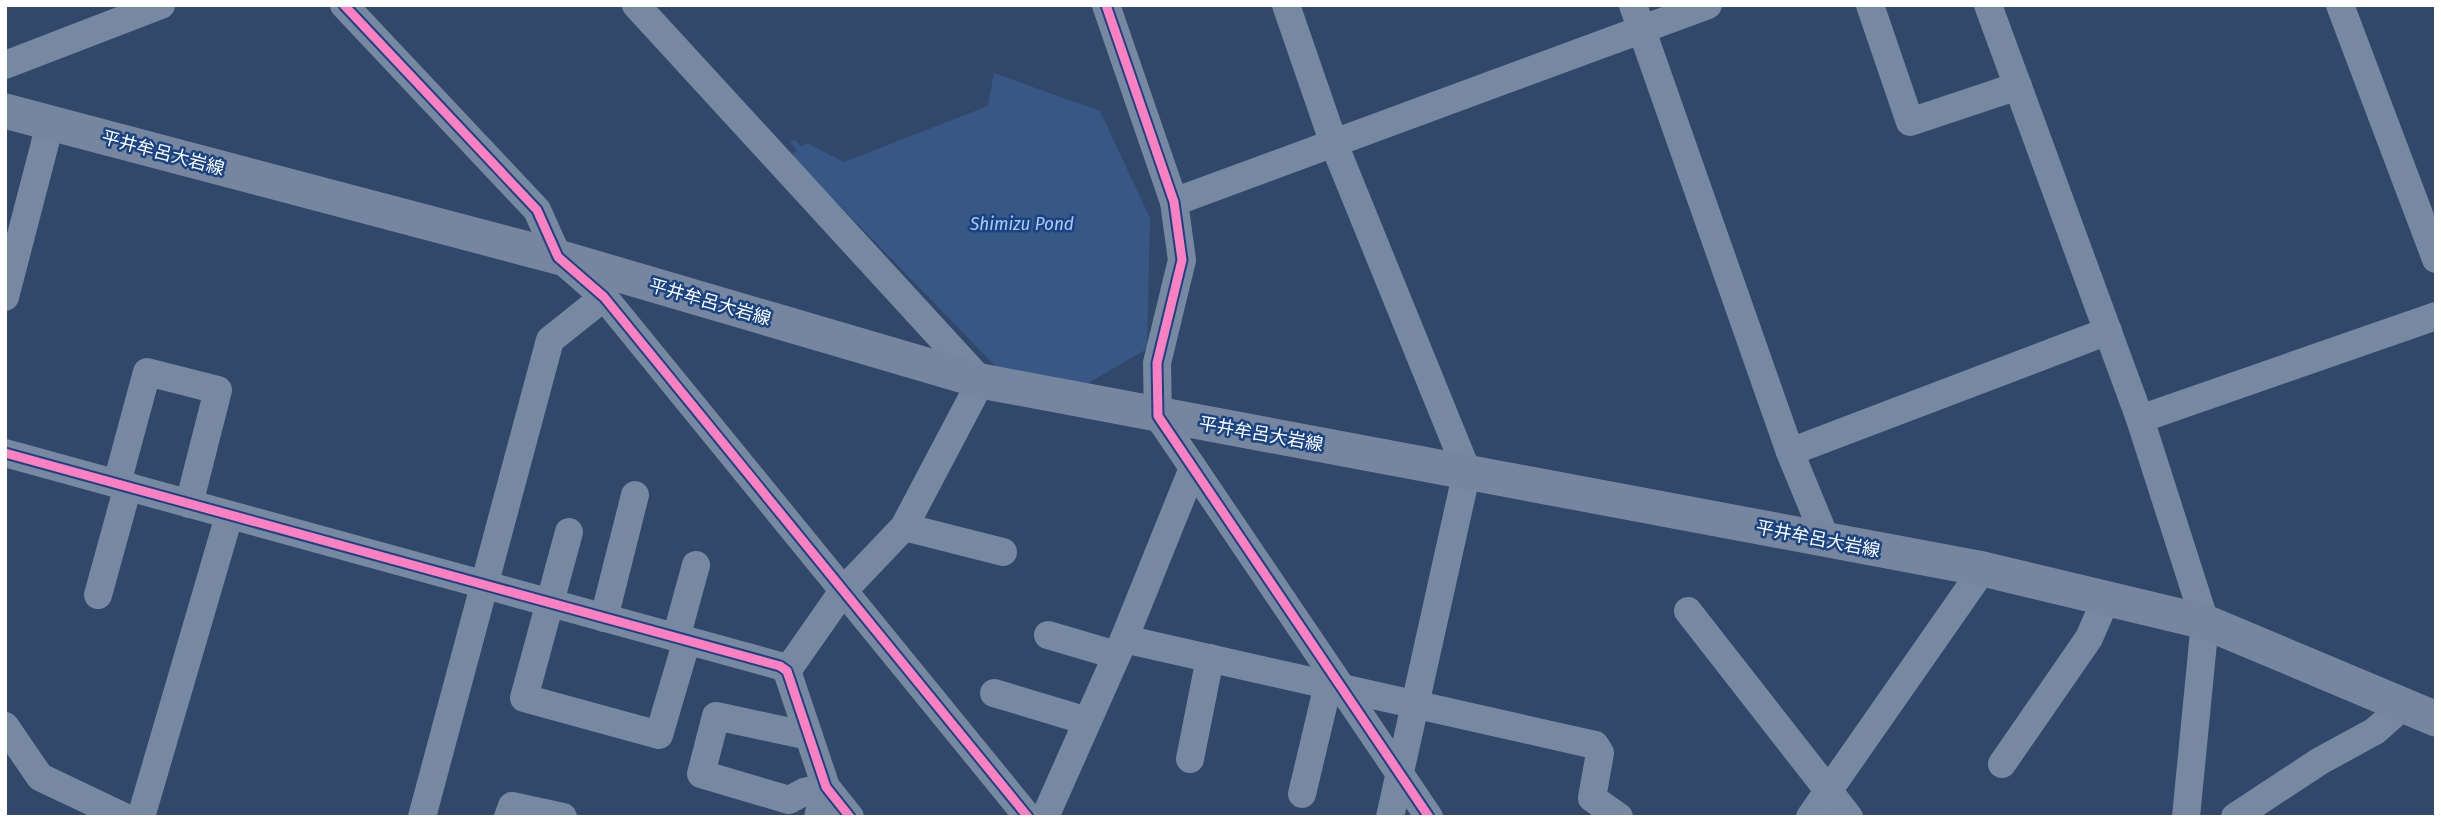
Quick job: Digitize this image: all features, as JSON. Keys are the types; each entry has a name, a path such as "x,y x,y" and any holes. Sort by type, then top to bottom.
{"main road":[{"name":"平井牟呂大岩線","path":"5,111 558,257 981,381 1158,416 1467,471 1827,542 1983,569 2205,622 2436,719"}],"street":[{"path":"5,65 161,5"},
{"path":"344,5 537,210 558,257 604,297 1028,817"},
{"path":"636,5 981,381 904,527 843,591 787,671"},
{"path":"1106,5 1174,202 1182,260 1157,363 1158,416 1335,687 1429,817"},
{"path":"1286,5 1334,144 1467,471 1390,817"},
{"path":"1174,202 1334,144 1637,18 1708,5"},
{"path":"1870,5 1910,122 2018,86"},
{"path":"1988,5 2140,419 2205,622 2186,817"},
{"path":"2340,5 2436,259"},
{"path":"1637,18 1790,452 1827,542"},
{"path":"5,297 50,124"},
{"path":"422,817 550,340 604,297"},
{"path":"2140,419 2436,316"},
{"path":"1790,452 2108,331"},
{"path":"98,595 147,372 218,390 188,504"},
{"path":"5,453 780,666 787,671 826,787 850,817"},
{"path":"1045,817 1120,647 1193,468"},
{"path":"604,618 635,495"},
{"path":"141,817 229,516"},
{"path":"904,527 1003,552"},
{"path":"569,533 524,698 659,735 695,565"},
{"path":"1810,817 1983,569"},
{"path":"2002,764 2089,638 2106,599"},
{"path":"1688,611 1849,817"},
{"path":"1048,635 1210,659 1595,745 1600,753 1592,798 1619,817"},
{"path":"1190,759 1210,659"},
{"path":"1302,794 1335,687"},
{"path":"994,692 1087,720"},
{"path":"2235,817 2320,761 2375,731 2403,706"},
{"path":"808,736 716,716 701,774 789,800 804,792 826,787"},
{"path":"5,726 40,777 124,817"},
{"path":"818,817 826,787"},
{"path":"508,817 512,806 563,817"}],"water":[{"name":"Shimizu Pond","path":"994,73 1100,111 1150,218 1147,349 1083,386 1001,372 791,155 807,143 844,162 988,106"}],"waterway":[{"path":"794,143 805,154"}],"cycle path":[{"path":"344,5 537,210 558,257 604,297 1028,817"},
{"path":"1106,5 1174,202 1182,260 1157,363 1158,416 1429,817"},
{"path":"5,453 780,666 787,671 826,787 850,817"}]}
